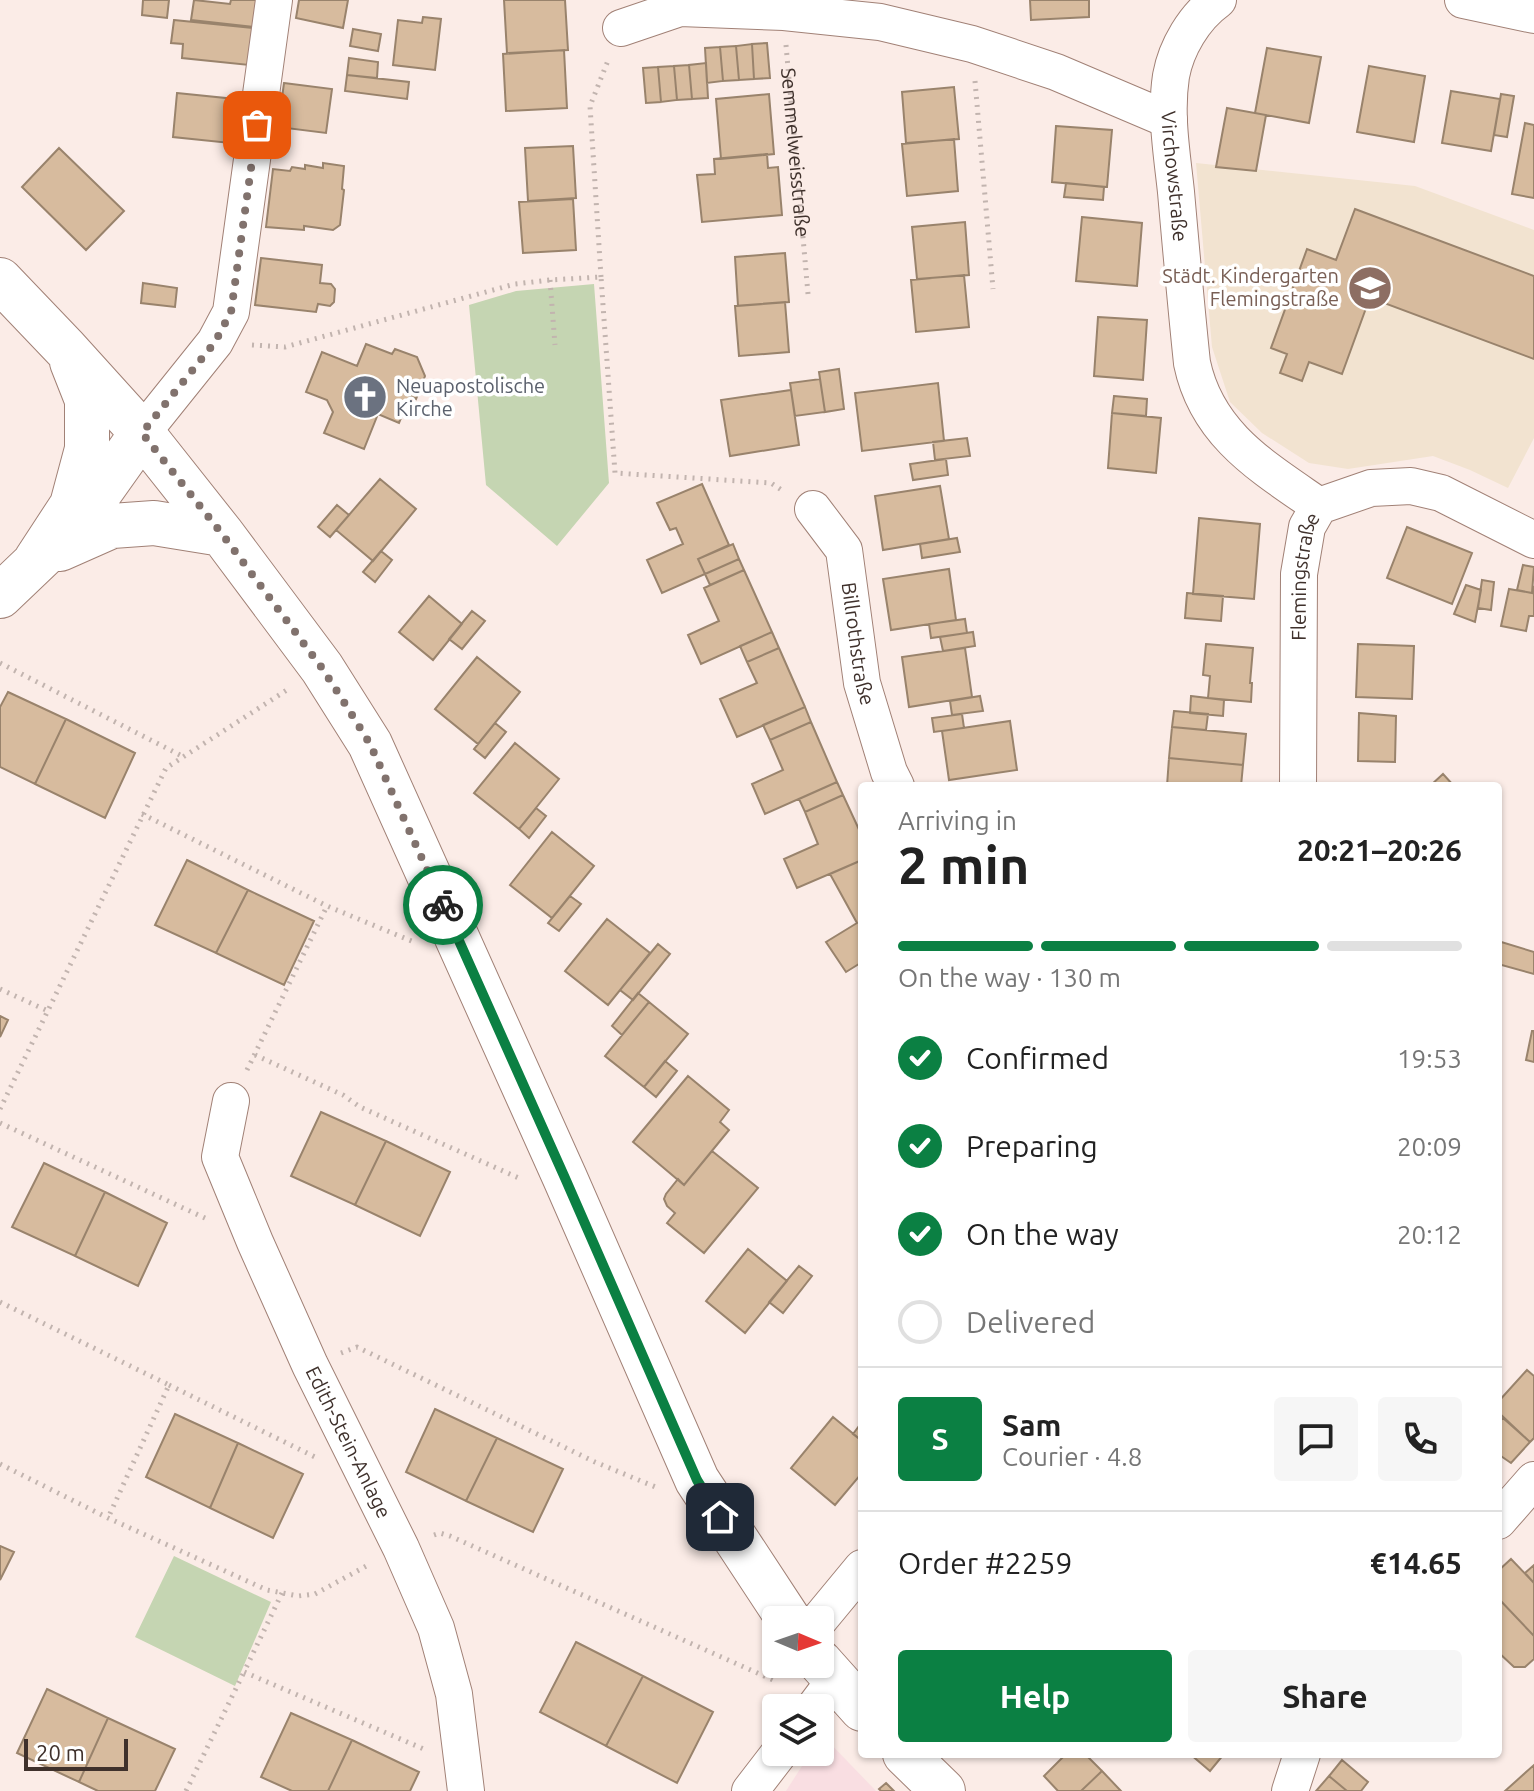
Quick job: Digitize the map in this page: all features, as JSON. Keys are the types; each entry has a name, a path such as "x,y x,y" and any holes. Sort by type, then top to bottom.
{"street":[{"path":"0,596 65,534 93,502 142,433 215,342 231,312 274,0"},
{"name":"Virchowstraße","path":"1218,0 1189,30 1179,51 1172,75 1169,120 1196,384 1206,405 1233,442 1319,506"},
{"path":"1463,0 1534,15"},
{"path":"621,28 680,8 784,12 880,22 972,44 1056,72 1169,120"},
{"path":"0,280 142,433 322,668 370,744 697,1480 780,1606"},
{"path":"36,560 72,505 87,449 87,400 66,349"},
{"path":"87,449 101,440 142,433"},
{"name":"Flemingstraße","path":"1298,782 1299,574 1307,527 1319,506 1371,488 1411,486 1441,493 1534,540"},
{"name":"Billrothstraße","path":"813,509 844,550 862,683 894,782"},
{"path":"36,560 112,526 154,523 222,534"},
{"name":"Edith-Stein-Anlage","path":"231,1101 220,1157 310,1365 401,1548 436,1628 454,1694 465,1779"},
{"path":"1502,1516 1534,1480"},
{"path":"831,1606 858,1573"},
{"path":"909,1758 943,1791"},
{"path":"1290,1791 1301,1758"},
{"path":"750,1791 769,1766"}],"path":[{"name":"Semmelweisstraße","path":"784,12 808,294"},
{"path":"621,28 590,106 615,473 771,483 813,509"},
{"path":"972,44 993,289"},
{"path":"215,342 285,347 515,284 601,277"},
{"path":"550,280 555,345"},
{"path":"0,663 182,756"},
{"path":"0,1109 166,768 322,668"},
{"path":"142,814 327,906 426,947 462,946"},
{"path":"231,1101 327,906"},
{"path":"0,989 48,1011"},
{"path":"255,1055 343,1095 360,1107 526,1181 565,1178"},
{"path":"0,1123 255,1242"},
{"path":"0,1302 369,1483"},
{"path":"310,1365 357,1347 595,1462 658,1488"},
{"path":"108,1518 169,1385"},
{"path":"186,1791 282,1593"},
{"path":"244,1672 465,1779"}],"shaded area":[{"name":"Städt. Kindergarten Flemingstraße","path":"1196,163 1415,186 1534,230 1534,438 1508,488 1433,456 1348,469 1309,463 1262,433 1230,402 1212,347"},
{"path":"834,1747 876,1791 786,1791 802,1766 834,1766"}],"green space":[{"path":"594,284 609,483 557,546 486,485 469,305 516,291"},
{"path":"174,1556 271,1602 235,1686 135,1637"}],"building":[{"path":"143,0 169,0 167,18 142,15"},
{"path":"194,0 230,4 231,0 258,0 254,27 191,20"},
{"path":"299,0 348,0 343,28 296,18"},
{"path":"504,0 565,0 568,50 507,53"},
{"path":"1030,0 1089,0 1089,17 1031,20"},
{"path":"423,17 441,19 435,70 393,65 398,20 422,23"},
{"path":"174,20 253,28 249,65 182,58 183,44 171,43"},
{"path":"353,29 381,34 378,51 350,46"},
{"path":"767,43 770,78 754,79 752,44"},
{"path":"752,44 754,79 739,80 736,46"},
{"path":"736,46 739,80 723,81 720,47"},
{"path":"720,47 723,81 707,83 705,48"},
{"path":"1267,48 1321,57 1309,123 1255,113"},
{"path":"564,50 567,108 506,111 503,54"},
{"path":"349,58 378,62 377,78 347,75"},
{"path":"706,63 708,98 692,99 689,65"},
{"path":"689,65 692,99 677,100 674,66"},
{"path":"674,66 677,100 661,102 658,67"},
{"path":"1369,66 1425,76 1414,142 1357,132"},
{"path":"658,67 661,102 646,103 643,68"},
{"path":"347,75 409,82 407,99 345,91"},
{"path":"284,83 332,89 326,133 278,127"},
{"path":"954,87 959,139 906,143 902,92"},
{"path":"1451,91 1500,99 1491,151 1442,143"},
{"path":"177,93 235,99 230,143 173,137"},
{"path":"769,94 774,154 721,159 716,99"},
{"path":"1501,94 1514,96 1507,137 1494,135"},
{"path":"1227,108 1266,115 1256,171 1216,167"},
{"path":"1525,123 1534,125 1534,198 1512,194"},
{"path":"1056,126 1112,130 1107,187 1052,182"},
{"path":"954,139 958,191 907,196 902,144"},
{"path":"573,146 576,198 528,201 525,148"},
{"path":"59,148 124,211 86,250 22,187"},
{"path":"767,154 768,168 778,167 782,215 702,222 697,175 715,174 714,159"},
{"path":"323,163 344,166 340,225 333,230 304,226 304,230 266,227 273,169 290,171 292,167 305,169 305,165 323,168"},
{"path":"1066,183 1104,187 1103,200 1064,197"},
{"path":"573,199 576,250 523,253 519,202"},
{"path":"1355,209 1534,276 1534,359 1384,303 1391,283 1377,278 1342,374 1309,362 1302,381 1280,373 1287,354 1271,348 1307,249 1336,260"},
{"path":"1082,217 1142,223 1137,286 1076,281"},
{"path":"965,222 969,275 917,279 912,227"},
{"path":"785,253 789,302 738,306 735,257"},
{"path":"261,258 322,265 320,283 331,284 335,289 334,302 330,306 318,304 316,312 255,305"},
{"path":"964,275 969,327 916,332 911,280"},
{"path":"143,283 177,288 175,307 141,303"},
{"path":"785,302 789,352 739,356 735,306"},
{"path":"1098,317 1147,320 1143,380 1094,376"},
{"name":"Neuapostolische Kirche","path":"366,344 392,354 395,349 417,357 425,376 416,399 410,396 399,423 378,414 364,449 324,433 333,412 327,400 306,392 322,352 357,366"},
{"path":"839,369 844,409 825,412 819,372"},
{"path":"820,379 825,412 795,416 790,383"},
{"path":"938,383 944,441 862,451 855,393"},
{"path":"791,390 799,445 730,456 721,400"},
{"path":"1114,396 1147,399 1146,416 1112,413"},
{"path":"1112,413 1161,418 1156,473 1108,468"},
{"path":"967,438 970,456 935,460 933,442"},
{"path":"946,459 948,475 913,480 910,464"},
{"path":"380,479 416,509 373,561 336,530"},
{"path":"702,484 729,545 698,559 705,574 662,593 647,560 683,544 676,528 670,530 657,503"},
{"path":"940,486 949,539 883,550 875,496"},
{"path":"337,505 349,515 330,537 318,527"},
{"path":"1199,518 1260,524 1254,599 1193,594"},
{"path":"1407,527 1472,553 1452,604 1387,578"},
{"path":"957,538 960,552 922,558 920,544"},
{"path":"733,544 739,559 705,574 698,559"},
{"path":"381,551 392,560 375,582 363,572"},
{"path":"739,559 744,570 710,585 705,574"},
{"path":"1523,565 1534,567 1532,593 1517,590"},
{"path":"949,569 956,620 891,630 883,579"},
{"path":"744,570 772,632 701,664 688,635 719,621 704,588"},
{"path":"1482,580 1494,582 1491,610 1478,608"},
{"path":"1466,585 1481,590 1475,622 1454,614"},
{"path":"1534,586 1534,616 1529,616 1526,631 1501,626 1509,589 1532,593"},
{"path":"1187,593 1223,596 1221,621 1185,618"},
{"path":"429,596 462,624 433,660 399,632"},
{"path":"472,611 485,621 462,649 449,639"},
{"path":"965,619 967,633 931,638 929,624"},
{"path":"772,632 779,648 747,662 740,646"},
{"path":"973,632 975,646 943,651 940,637"},
{"path":"1206,644 1253,648 1251,702 1208,698 1210,676 1203,675"},
{"path":"1358,644 1414,646 1412,699 1356,697"},
{"path":"779,648 805,707 737,737 720,699 757,683 747,662"},
{"path":"965,648 972,697 909,707 902,657"},
{"path":"477,657 520,692 478,744 435,709"},
{"path":"8,692 66,719 35,784 0,767 0,707"},
{"path":"980,696 983,711 952,715 950,701"},
{"path":"1191,696 1224,700 1223,716 1190,713"},
{"path":"805,707 811,722 770,740 763,725"},
{"path":"1174,711 1208,714 1206,730 1172,727"},
{"path":"1359,713 1396,716 1395,762 1358,761"},
{"path":"962,714 964,728 934,732 932,718"},
{"path":"66,719 135,753 105,818 35,784"},
{"path":"1010,721 1017,770 949,780 942,731"},
{"path":"811,722 837,782 765,814 752,784 783,770 770,740"},
{"path":"495,723 506,732 485,758 474,749"},
{"path":"1172,727 1246,734 1243,765 1169,758"},
{"path":"515,743 559,779 519,829 474,793"},
{"path":"1169,758 1243,765 1241,782 1167,782"},
{"path":"1443,774 1450,782 1434,782"},
{"path":"837,782 843,795 805,812 799,799"},
{"path":"843,795 858,827 858,862 797,888 784,859 818,844 805,812"},
{"path":"536,808 546,816 529,838 519,829"},
{"path":"552,832 594,866 552,918 510,885"},
{"path":"187,860 248,890 216,953 155,925"},
{"path":"858,862 858,964 846,972 826,942 857,923 830,874"},
{"path":"248,890 314,921 284,985 216,953"},
{"path":"570,896 581,904 559,931 548,923"},
{"path":"607,919 650,953 608,1005 565,971"},
{"path":"1502,942 1534,952 1534,974 1502,965"},
{"path":"658,944 670,954 633,1000 620,990"},
{"path":"638,993 649,1002 622,1035 612,1026"},
{"path":"649,1002 688,1034 644,1087 605,1056"},
{"path":"0,1016 8,1020 0,1037"},
{"path":"1534,1031 1534,1062 1526,1060"},
{"path":"665,1061 677,1071 656,1097 644,1087"},
{"path":"688,1076 729,1110 720,1122 729,1130 684,1185 633,1142"},
{"path":"321,1112 386,1141 355,1205 291,1176"},
{"path":"386,1141 450,1172 420,1236 355,1205"},
{"path":"712,1151 758,1188 704,1253 667,1223 675,1213 664,1199 678,1179 684,1185"},
{"path":"44,1163 105,1192 75,1256 12,1227"},
{"path":"105,1192 167,1223 138,1286 75,1256"},
{"path":"748,1249 787,1281 745,1333 706,1301"},
{"path":"799,1266 812,1276 783,1313 769,1302"},
{"path":"1527,1370 1534,1376 1534,1438 1530,1442 1502,1416 1502,1398"},
{"path":"435,1409 497,1438 466,1501 406,1472"},
{"path":"175,1414 238,1443 210,1508 146,1477"},
{"path":"833,1417 858,1438 858,1478 835,1505 791,1468"},
{"path":"1502,1419 1530,1442 1511,1463 1502,1457"},
{"path":"497,1438 563,1469 533,1532 466,1501"},
{"path":"238,1443 303,1474 273,1538 210,1508"},
{"path":"0,1546 14,1552 0,1580"},
{"path":"1511,1559 1534,1583 1534,1636 1502,1602 1502,1567"},
{"path":"1534,1565 1534,1583 1525,1573"},
{"path":"1502,1602 1534,1636 1534,1659 1525,1667 1514,1667 1502,1656"},
{"path":"576,1642 643,1676 606,1746 540,1712"},
{"path":"643,1676 713,1712 677,1783 606,1746"},
{"path":"47,1689 108,1718 79,1782 17,1753"},
{"path":"291,1713 352,1740 328,1791 292,1791 261,1777"},
{"path":"108,1718 175,1749 155,1791 98,1791 79,1782"},
{"path":"352,1740 419,1772 410,1791 328,1791"},
{"path":"1062,1758 1089,1758 1102,1771 1081,1791 1058,1791 1044,1776"},
{"path":"1195,1758 1221,1758 1210,1771"},
{"path":"1342,1760 1368,1782 1361,1791 1347,1791 1329,1776"},
{"path":"1534,1765 1534,1791 1505,1791"},
{"path":"1102,1771 1121,1791 1081,1791"},
{"path":"1329,1776 1347,1791 1316,1791"},
{"path":"886,1783 894,1791 879,1789"}],"way so far":[{"path":"257,125 231,312 215,342 142,433 222,534 322,668 349,710 370,744 443,905"}],"place":[{"name":"Städt. Kindergarten Flemingstraße","path":"1370,288"},
{"name":"Neuapostolische Kirche","path":"365,397"}],"route":[{"path":"443,905 697,1480 720,1517"}]}
